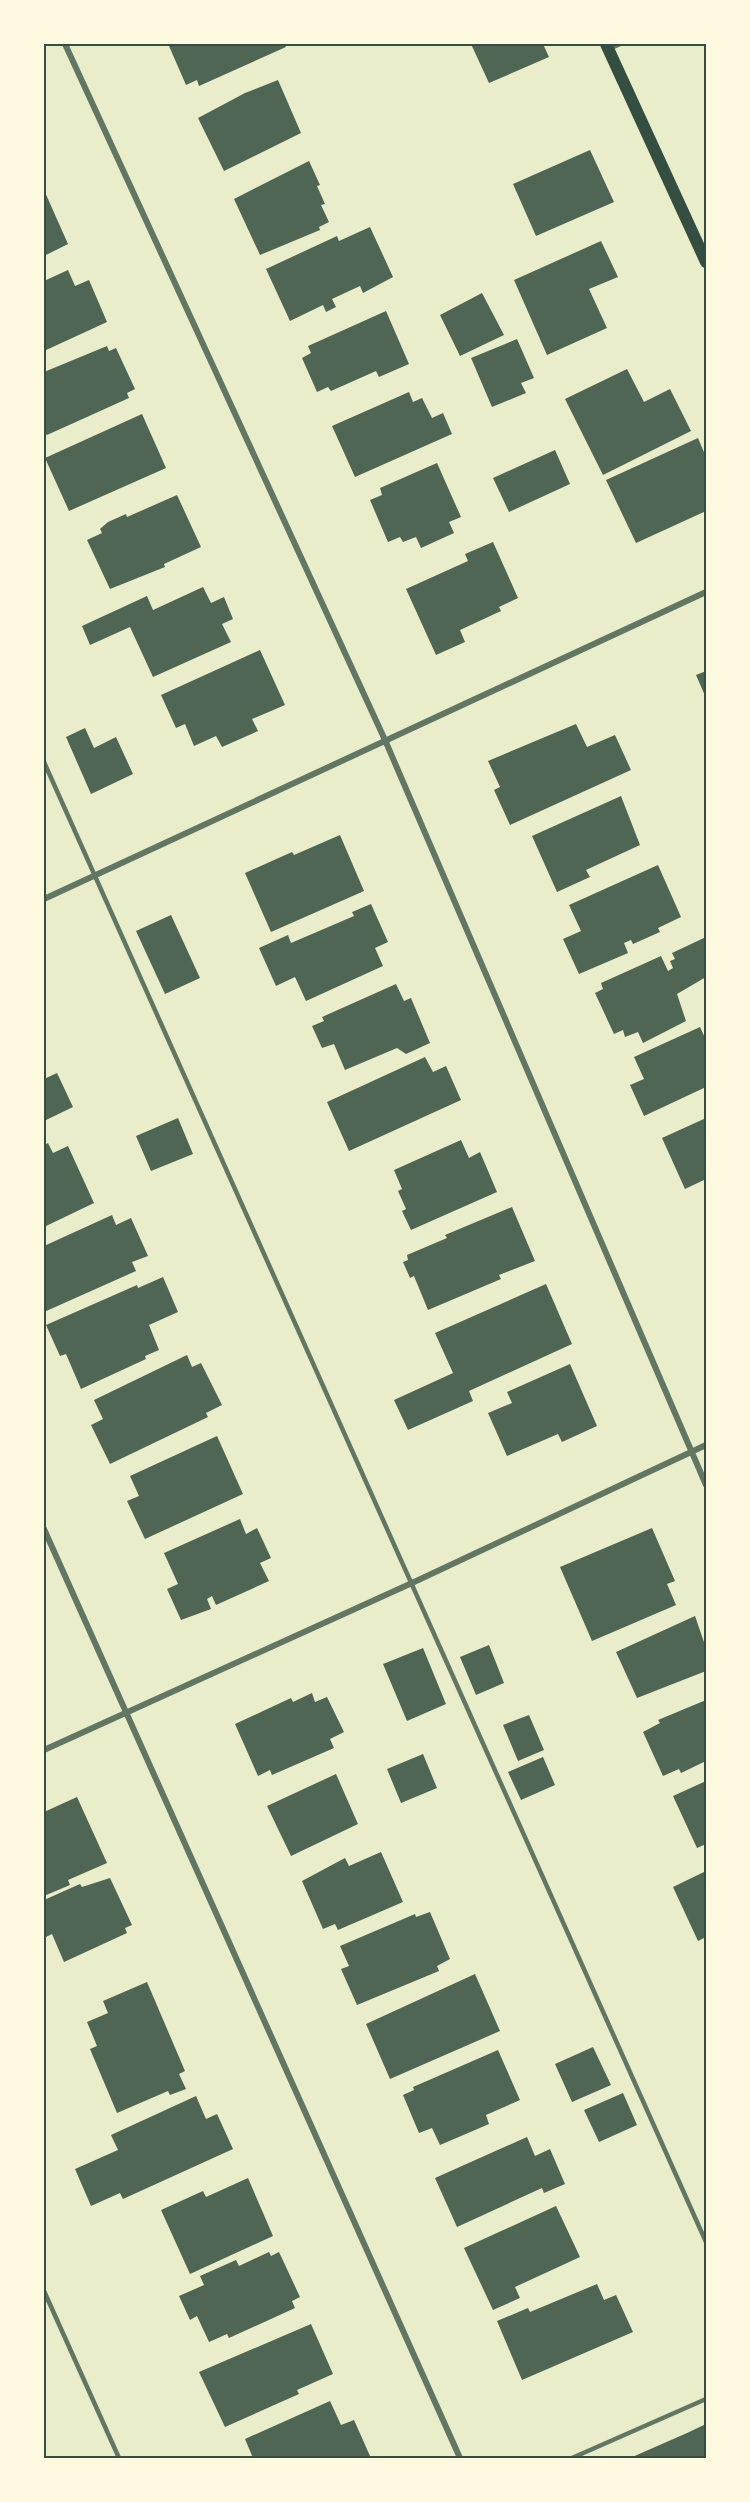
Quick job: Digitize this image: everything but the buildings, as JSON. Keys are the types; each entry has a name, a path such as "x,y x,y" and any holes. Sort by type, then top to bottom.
{"main road":[{"path":"612,45 706,262"}],"street":[{"path":"65,44 385,740 706,1485"},
{"path":"44,899 706,592"},
{"path":"44,1749 412,1583 706,1445"},
{"path":"44,1529 460,2458"}],"lane":[{"path":"44,762 706,2242"},
{"path":"44,2291 119,2458"},
{"path":"572,2458 706,2399"}]}
